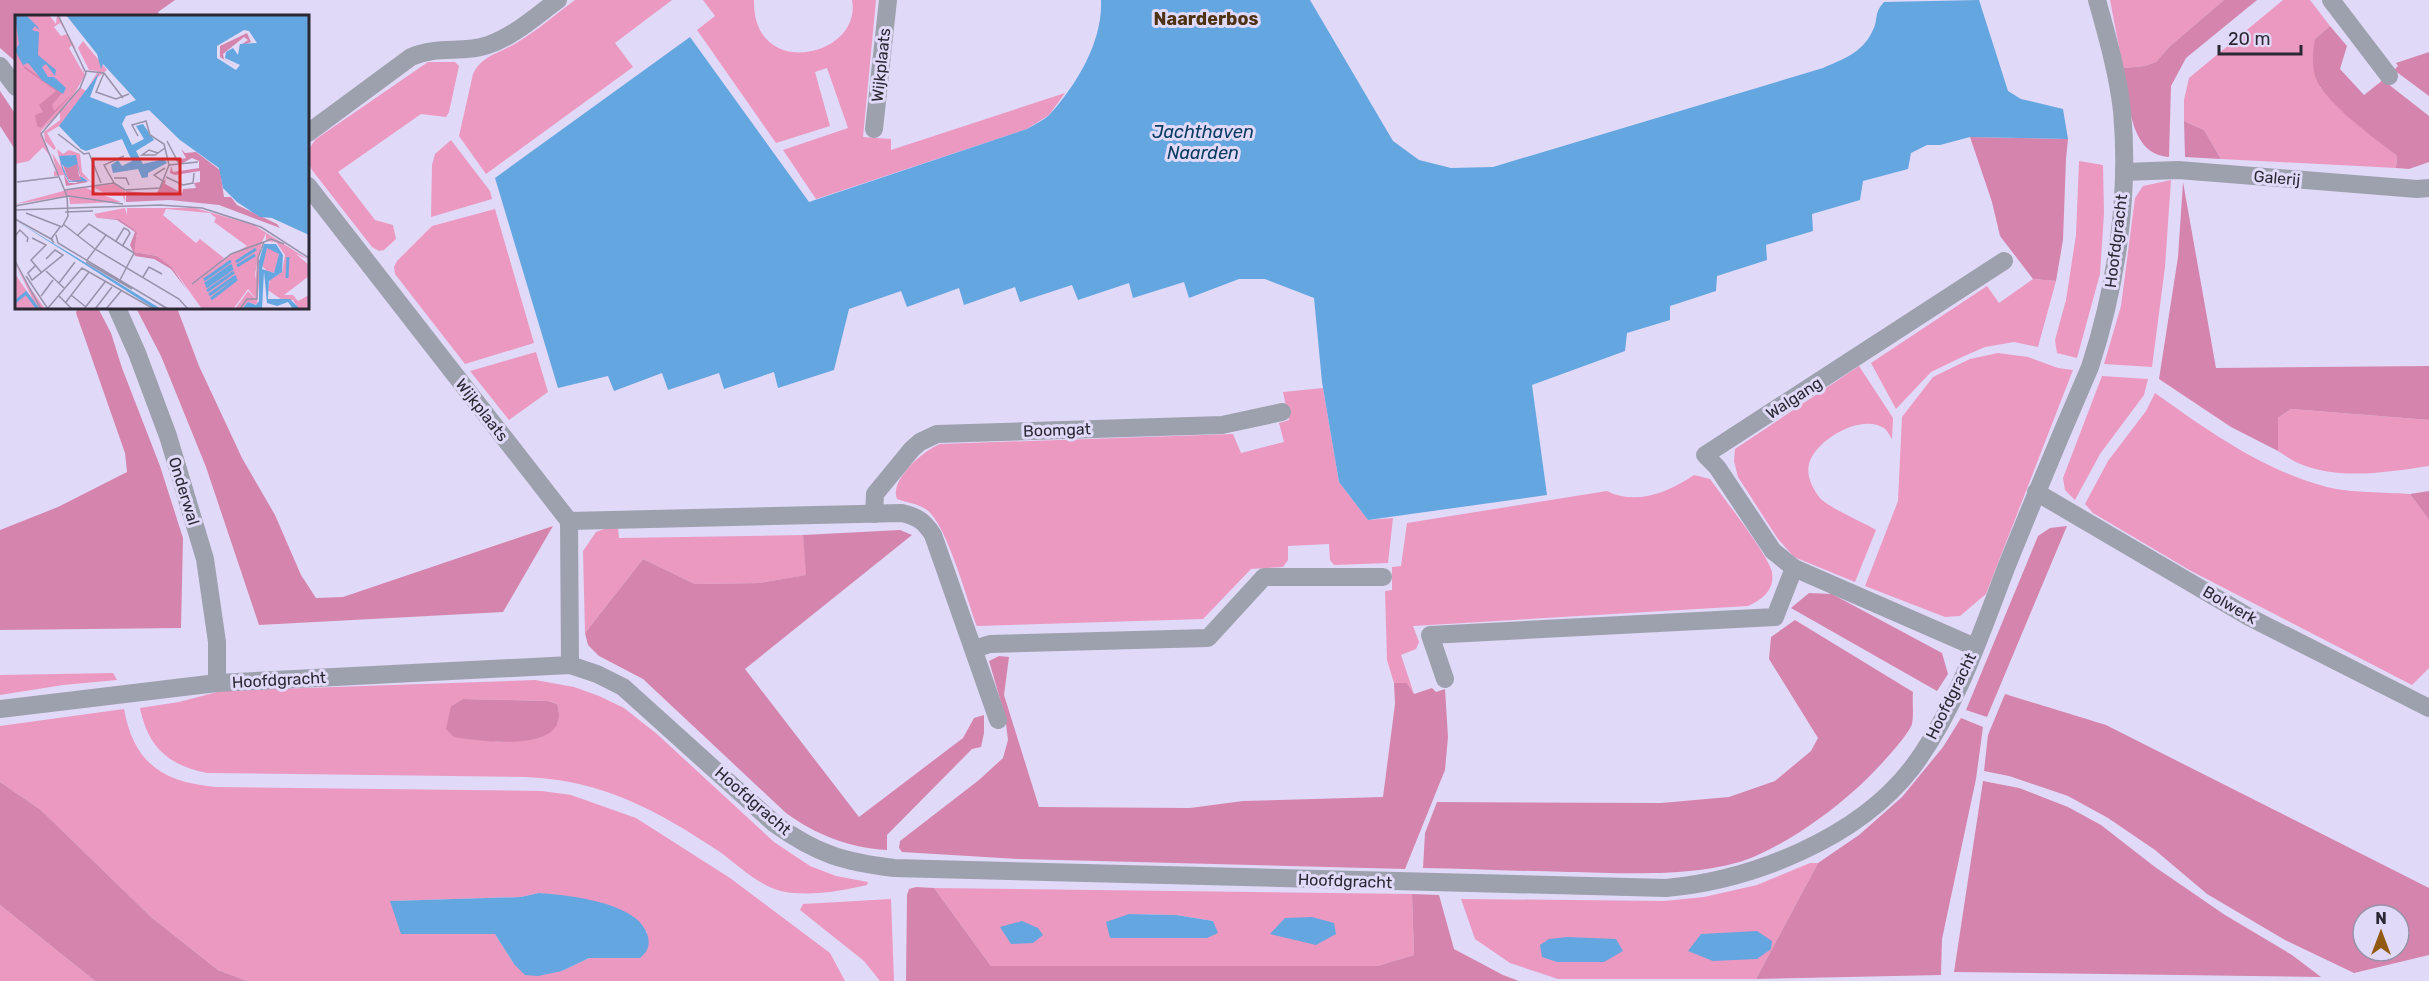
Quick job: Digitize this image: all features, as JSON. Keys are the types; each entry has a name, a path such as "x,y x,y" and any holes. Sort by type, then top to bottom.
{"street":[{"path":"309,132 411,57 425,51 468,49 489,45 558,0"},
{"name":"Wijkplaats","path":"874,129 888,0"},
{"name":"Hoofdgracht","path":"0,709 217,683 570,665 597,674 623,687 775,824 796,839 817,850 856,864 918,869 1665,888 1720,881 1758,869 1795,854 1864,814 1888,793 1917,760 1948,709 2036,492 2090,367 2103,328 2114,281 2124,172 2122,110 2108,39 2097,0"},
{"path":"2331,0 2389,76"},
{"path":"0,66 15,86"},
{"name":"Galerij","path":"2124,172 2178,170 2417,189 2429,188"},
{"name":"Wijkplaats","path":"309,187 569,521"},
{"name":"Walgang","path":"1975,647 1794,568 1773,551 1716,467 1705,455 2004,261"},
{"name":"Onderwal","path":"117,309 137,353 168,436 205,559 217,642 217,683"},
{"name":"Boomgat","path":"874,514 875,494 912,449 920,442 937,434 1222,425 1282,412"},
{"name":"Bolwerk","path":"2036,492 2249,617 2429,708"},
{"path":"570,665 569,521 902,513 924,522 933,535 998,720"},
{"path":"1445,679 1430,635 1775,617 1794,568"},
{"path":"974,649 990,644 1208,638 1264,577 1383,577"}],"shaded area":[{"path":"0,0 175,0 158,12 160,15 15,15 15,61 0,48"},
{"path":"575,0 672,0 615,43 633,67 486,174 459,136 473,74 487,58 512,46"},
{"path":"703,0 754,0 758,26 770,43 787,51 806,52 825,47 841,36 851,20 852,0 876,0 863,137 891,139 891,150 1065,93 1049,115 1027,129 816,199 783,150 848,128 827,68 815,72 830,126 776,143 697,30 715,16"},
{"path":"2110,0 2224,0 2170,46 2156,62 2145,66 2123,68"},
{"path":"2224,0 2257,0 2186,58 2171,86 2169,157 2155,154 2145,146 2133,122 2123,68 2145,66 2156,62 2170,46"},
{"path":"2283,0 2310,0 2330,26 2315,39 2320,87 2357,124 2397,156 2396,168 2221,159 2204,130 2184,121 2184,100 2189,78"},
{"path":"2330,26 2347,46 2340,69 2364,95 2383,80 2429,116 2429,162 2409,169 2396,168 2397,156 2346,115 2321,88 2314,71 2314,45 2315,39"},
{"path":"2429,52 2429,96 2394,70 2398,66 2396,63"},
{"path":"428,62 455,62 459,66 446,117 421,114 338,172 375,220 393,225 396,239 384,250 379,251 372,247 312,170 309,163 309,152 316,139"},
{"path":"0,91 15,114 15,149 0,126"},
{"path":"2184,121 2204,130 2221,159 2185,157"},
{"path":"1970,137 2068,139 2063,240 2056,281 2033,279 2000,236 1992,202"},
{"path":"451,140 490,191 492,199 431,217 432,165 435,154"},
{"path":"2079,161 2103,165 2104,213 2100,274 2077,358 2057,353 2055,340 2066,300 2076,235"},
{"path":"2171,180 2165,267 2152,367 2104,364 2121,306 2135,198 2143,186"},
{"path":"2183,182 2216,368 2429,366 2429,420 2291,409 2278,418 2278,451 2231,427 2159,379 2178,257"},
{"path":"495,209 534,343 465,364 395,274 394,267 397,261 432,226"},
{"path":"2033,279 2056,281 2038,347 2014,342 1985,347 1962,357 1931,372 1896,409 1871,363 1987,286 1999,303"},
{"path":"77,309 99,309 111,333 160,466 183,538 181,628 0,630 0,530 58,507 127,472 125,453 76,313"},
{"path":"137,309 177,309 199,366 242,458 275,515 301,575 316,598 343,597 553,526 503,612 259,625 206,467 161,356"},
{"path":"536,352 548,392 509,420 470,371"},
{"path":"1998,353 2028,357 2058,368 2073,370 1986,594 1960,616 1945,617 1865,586 1898,501 1902,417 1933,377 1970,359"},
{"path":"1859,366 1893,418 1892,439 1885,429 1874,424 1852,426 1840,431 1820,446 1813,455 1808,469 1815,491 1824,502 1876,530 1855,582 1794,557 1778,539 1738,477 1734,461 1735,449"},
{"path":"2102,376 2148,379 2144,395 2100,454 2075,500 2065,490 2063,478"},
{"path":"1323,388 1339,482 1368,520 1393,518 1388,563 1334,565 1330,560 1329,544 1288,546 1288,560 1283,567 1251,569 1203,619 977,626 949,546 934,518 924,508 897,499 898,483 903,475 925,452 940,444 1233,434 1241,453 1284,442 1279,423 1289,420 1283,392"},
{"path":"2155,393 2237,448 2281,471 2327,487 2410,494 2429,520 2429,668 2412,685 2191,571 2093,513 2085,504 2108,461 2146,411"},
{"path":"2291,409 2429,420 2429,466 2349,473 2318,470 2300,464 2278,451 2278,418"},
{"path":"1694,475 1710,479 1769,564 1772,572 1771,584 1766,594 1758,601 1748,606 1413,626 1419,642 1416,649 1401,655 1414,694 1407,683 1394,683 1387,660 1385,591 1392,590 1392,567 1401,566 1407,523 1607,491 1629,497 1641,497 1674,487"},
{"path":"2429,491 2429,520 2410,494"},
{"path":"2067,526 1987,717 1966,710 2038,536 2050,528"},
{"path":"618,528 619,538 803,535 807,575 759,583 695,584 643,559 585,633 583,551 596,532"},
{"path":"900,530 912,535 745,669 859,817 963,738 974,718 984,715 981,747 972,749 887,835 887,850 873,849 834,839 797,821 643,679 599,656 588,645 585,633 643,559 695,584 759,583 806,575 803,535"},
{"path":"1809,593 1832,594 1942,653 1948,674 1937,691 1791,608"},
{"path":"1795,620 1913,692 1913,716 1912,724 1903,738 1862,784 1787,840 1741,861 1718,867 1667,873 1423,868 1425,833 1437,802 1661,803 1729,797 1775,781 1811,751 1818,738 1769,659 1771,637"},
{"path":"999,656 1009,657 1004,695 1039,807 1190,808 1243,801 1383,797 1395,704 1394,683 1407,683 1414,694 1432,688 1436,692 1445,689 1448,737 1445,770 1405,869 1020,859 902,852 899,848 900,841 979,780 1003,758 1008,740 1005,716 989,661"},
{"path":"113,673 117,680 63,685 0,695 0,675"},
{"path":"535,680 574,687 624,708 657,734 774,842 810,866 836,876 868,882 867,885 824,892 781,891 757,880 720,852 652,811 605,791 580,784 526,777 207,773 181,765 154,744 140,708 179,702 221,691","holes":["463,699 548,701 557,704 558,723 538,738 496,742 451,706"]},
{"path":"2005,694 2106,725 2429,888 2429,955 2411,959 2411,903 2351,903 2351,963 2396,963 2354,973 2285,940 2207,894 2155,850 2108,818 2068,796 2009,776 1984,771 1988,735"},
{"path":"463,699 548,701 557,704 558,720 552,731 538,738 521,741 483,741 454,737 446,729 451,706"},
{"path":"124,709 135,744 154,767 166,775 181,780 216,787 542,791 571,795 636,818 730,878 830,953 845,981 247,981 218,970 151,917 41,810 0,782 0,726","holes":["539,893 597,903 623,913 647,932 640,958 589,958 562,971 514,964 495,934 391,901 521,897"]},
{"path":"1961,718 1983,727 1976,779 1942,939 1941,975 1756,979 1818,863 1859,835 1902,797 1943,747"},
{"path":"1983,781 2019,788 2068,807 2101,825 2155,867 2225,915 2292,955 2321,977 1954,972"},
{"path":"0,782 41,810 151,917 218,970 247,981 95,981 0,905"},
{"path":"1810,863 1818,863 1756,979 1558,979 1510,963 1475,939 1461,899 1664,901 1704,897 1757,885"},
{"path":"934,888 1412,894 1414,955 1377,966 991,966","holes":["1129,914 1176,915 1213,921 1207,938 1110,938"]},
{"path":"934,888 991,966 1377,966 1414,955 1412,894 1439,895 1454,949 1519,981 906,981 907,895 909,889"},
{"path":"891,899 894,981 880,981 864,961 800,910 803,904"},
{"path":"0,905 95,981 0,981"}],"water":[{"name":"Jachthaven Naarden","path":"1101,0 1310,0 1393,141 1419,160 1451,168 1493,167 1823,68 1838,62 1863,45 1874,28 1878,10 1884,2 1979,0 2008,91 2021,99 2063,109 2068,139 1970,137 1940,145 1927,145 1911,153 1908,169 1863,181 1860,200 1812,214 1813,231 1766,245 1767,260 1717,276 1716,291 1670,306 1670,320 1627,333 1625,351 1532,385 1547,495 1368,520 1339,482 1322,382 1314,298 1265,279 1239,279 1189,298 1184,282 1133,298 1129,283 1078,300 1072,285 1020,302 1015,287 964,305 959,288 907,307 901,291 849,309 834,370 778,388 774,372 724,389 719,373 668,390 662,373 614,391 608,376 558,388 495,178 690,37 809,202 1027,129 1043,120 1070,89 1086,61 1098,31"},
{"path":"539,893 584,899 618,908 642,925 648,937 649,944 646,951 640,958 589,958 562,971 538,976 525,975 514,964 495,934 401,934 390,901 521,897"},
{"path":"1129,914 1176,915 1213,921 1218,933 1207,938 1110,938 1106,922"},
{"path":"1312,917 1334,923 1336,934 1316,945 1270,934 1285,918"},
{"path":"1022,921 1038,928 1043,935 1033,943 1011,944 1000,927"},
{"path":"1757,931 1772,941 1771,949 1757,959 1713,961 1688,951 1701,934"},
{"path":"1567,937 1616,939 1623,951 1604,962 1557,962 1542,957 1540,945 1549,939"}],"district":[{"name":"Naarderbos","path":"1206,19"}]}
